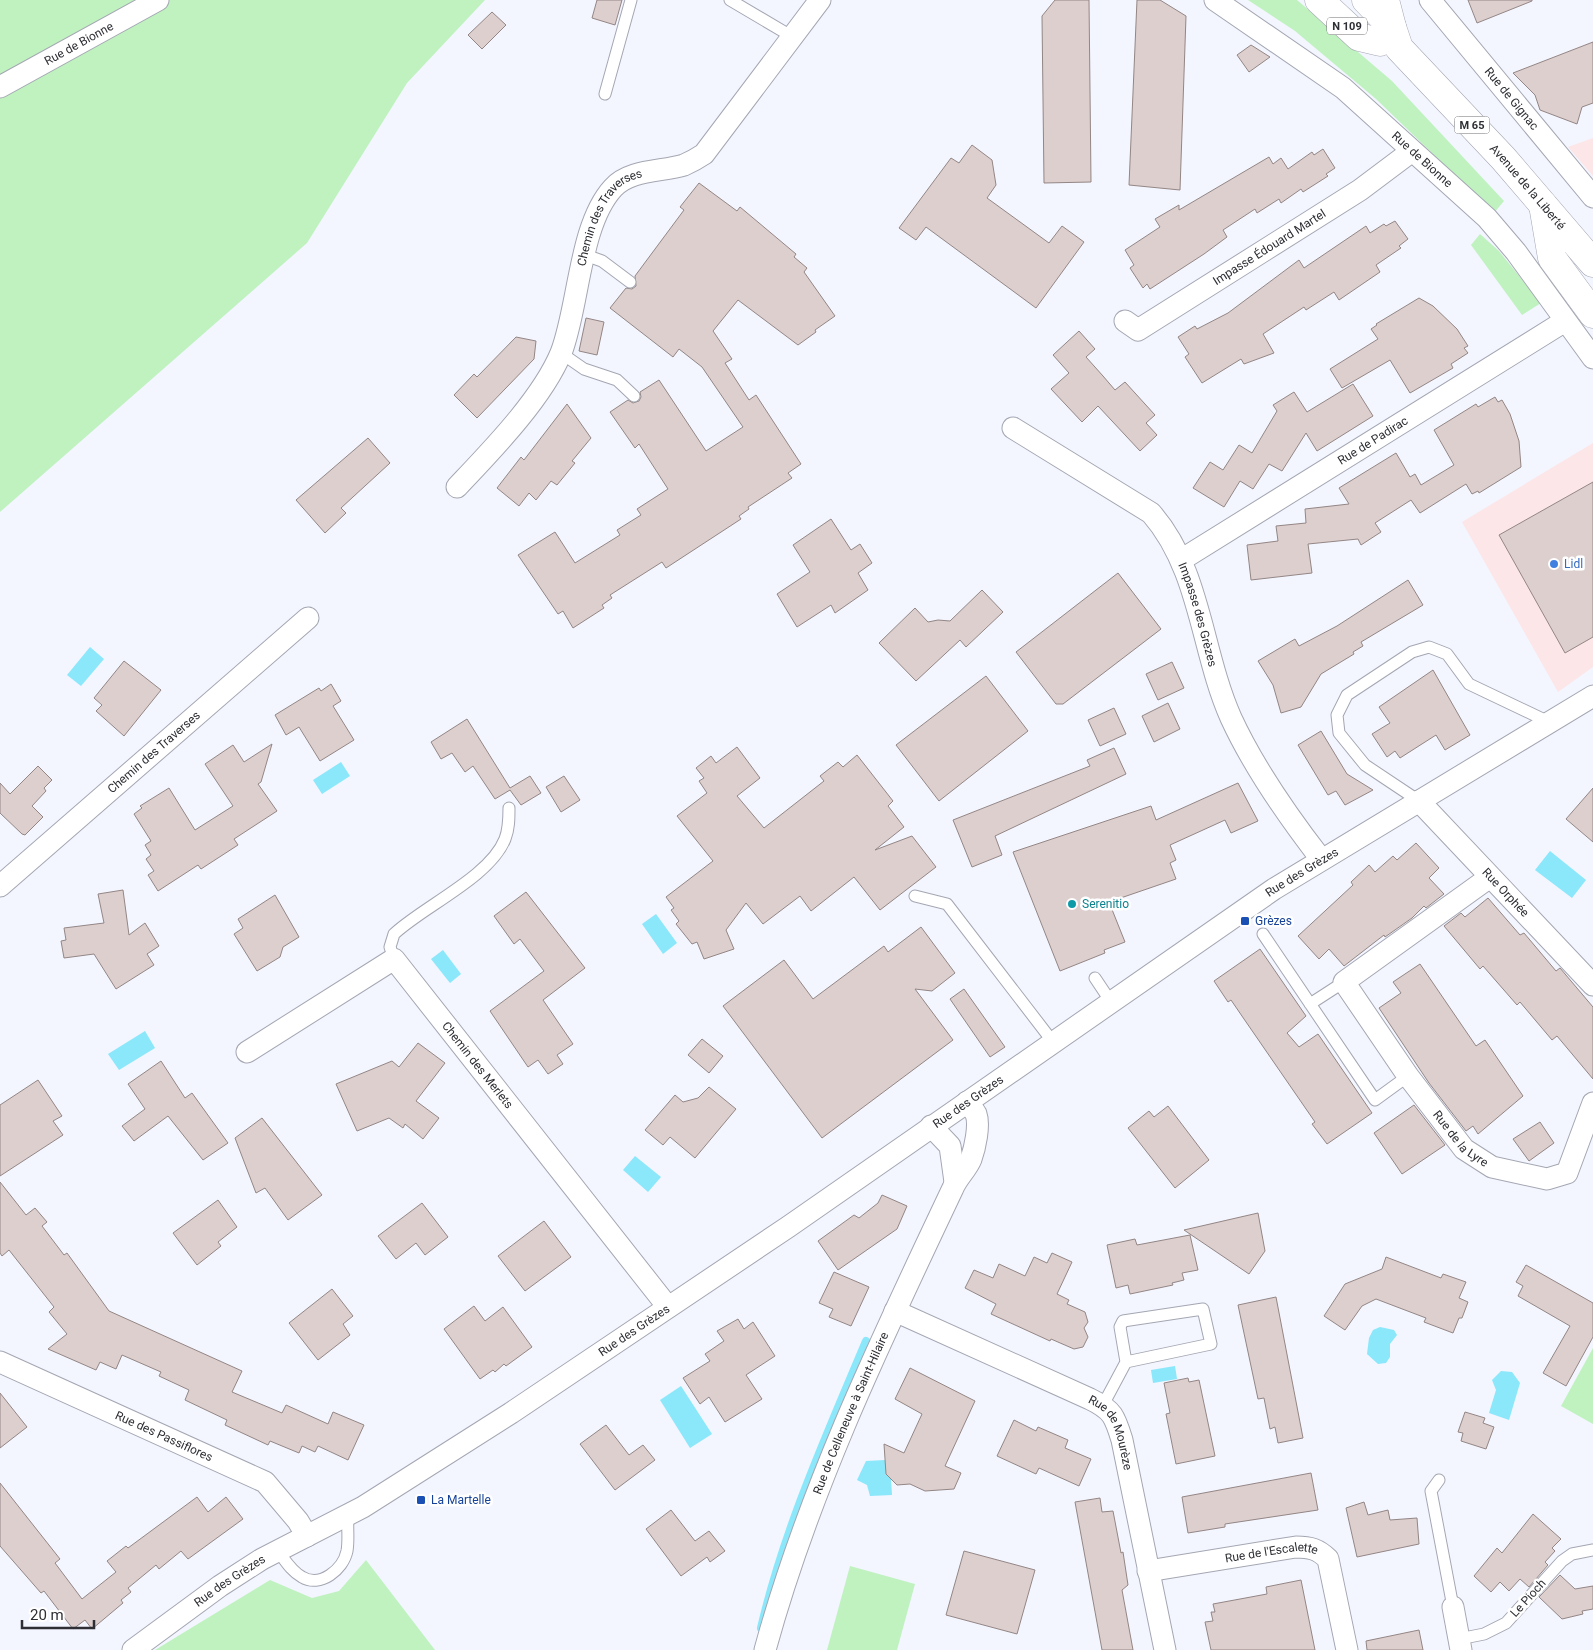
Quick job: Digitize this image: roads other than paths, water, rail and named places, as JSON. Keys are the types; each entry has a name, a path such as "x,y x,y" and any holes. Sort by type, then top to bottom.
{"main road":[{"name":"N 109","path":"1320,0 1359,37 1390,39"},
{"name":"Avenue de la Liberté","path":"1335,0 1390,39"},
{"name":"Avenue de la Liberté","path":"1366,0 1390,39 1543,203 1593,263"},
{"path":"1386,0 1390,39"},
{"path":"1543,203 1552,258 1593,314"}],"street":[{"name":"Rue de Bionne","path":"1,88 158,0"},
{"name":"Chemin des Traverses","path":"457,487 542,386 561,353 584,255 599,211 614,187 637,174 685,164 704,154 791,36 820,0"},
{"name":"Rue de Bionne","path":"1215,0 1343,88 1487,218 1516,252 1593,358"},
{"name":"Rue de Gignac","path":"1430,0 1593,196"},
{"name":"Impasse Édouard Martel","path":"1125,321 1138,330 1360,190 1412,151"},
{"name":"Rue de Padirac","path":"1180,560 1565,321"},
{"name":"Impasse des Grèzes","path":"1013,428 1151,513 1164,527 1180,560 1231,718 1277,798 1321,859"},
{"name":"Chemin des Traverses","path":"0,886 308,618"},
{"name":"Rue des Grèzes","path":"134,1650 220,1586 278,1551 348,1516 511,1413 788,1227 1239,912 1321,859 1593,696"},
{"name":"Rue Orphée","path":"1419,801 1593,984"},
{"path":"1344,982 1490,877"},
{"path":"247,1052 394,960"},
{"name":"Chemin des Merlets","path":"394,960 668,1307"},
{"name":"Rue de la Lyre","path":"1344,982 1408,1076 1464,1150 1492,1167 1547,1179 1567,1173 1593,1103"},
{"name":"Rue de Celleneuve à Saint-Hilaire","path":"765,1650 792,1558 818,1488 894,1311 955,1182 970,1159 977,1124 976,1115 967,1102"},
{"path":"932,1126 950,1146 955,1182"},
{"name":"Rue de Mourèze","path":"894,1311 1103,1405 1114,1415 1122,1440 1164,1650"},
{"name":"Rue des Passiflores","path":"0,1362 265,1482 298,1521 307,1536"},
{"name":"Rue de l'Escalette","path":"1148,1571 1296,1547 1311,1547 1320,1551 1328,1559 1347,1650"},
{"path":"1453,1607 1460,1644"}],"lane":[{"path":"605,94 631,0"},
{"path":"730,0 791,36"},
{"path":"584,255 602,261 630,282"},
{"path":"561,353 584,369 617,380 634,396"},
{"path":"1419,801 1365,765 1339,733 1337,715 1347,696 1412,652 1429,647 1447,654 1470,684 1549,722"},
{"path":"394,960 390,947 394,934 480,870 499,850 508,826 509,808"},
{"path":"915,896 947,904 1054,1042"},
{"path":"1264,934 1376,1100 1408,1076"},
{"path":"1095,978 1111,1002"},
{"path":"1310,1004 1344,982"},
{"path":"1103,1405 1126,1362 1120,1327 1123,1321 1203,1309 1211,1344 1126,1362"},
{"path":"1439,1480 1431,1491 1453,1607"},
{"name":"Rue des Grèzes","path":"278,1551 293,1570 303,1578 318,1580 326,1578 340,1566 346,1552 348,1516"},
{"name":"Le Pioch","path":"1460,1644 1506,1624 1562,1561 1572,1554 1593,1550"}],"water":[{"path":"90,647 104,659 81,686 67,675"},
{"path":"341,762 350,776 322,794 313,780"},
{"path":"1550,851 1586,880 1572,898 1535,870"},
{"path":"656,914 677,943 663,954 642,924"},
{"path":"443,950 461,974 450,983 431,959"},
{"path":"145,1031 155,1048 119,1070 108,1054"},
{"path":"635,1156 661,1177 648,1192 623,1170"},
{"path":"1380,1327 1394,1330 1397,1335 1390,1344 1390,1357 1386,1363 1378,1364 1367,1354 1369,1338 1373,1330"},
{"path":"1175,1366 1177,1379 1153,1383 1151,1370"},
{"path":"1501,1371 1512,1372 1520,1383 1509,1420 1489,1413 1496,1390 1492,1380"},
{"path":"681,1386 712,1434 690,1448 660,1400"},
{"path":"885,1460 891,1479 892,1495 870,1496 867,1485 857,1480 866,1461"}],"waterway":[{"path":"761,1628 794,1518 866,1341"}],"place":[{"name":"Lidl","path":"1554,564"},
{"name":"Serenitio","path":"1072,904"},
{"name":"Grèzes","path":"1245,921"},
{"name":"La Martelle","path":"421,1500"}]}
